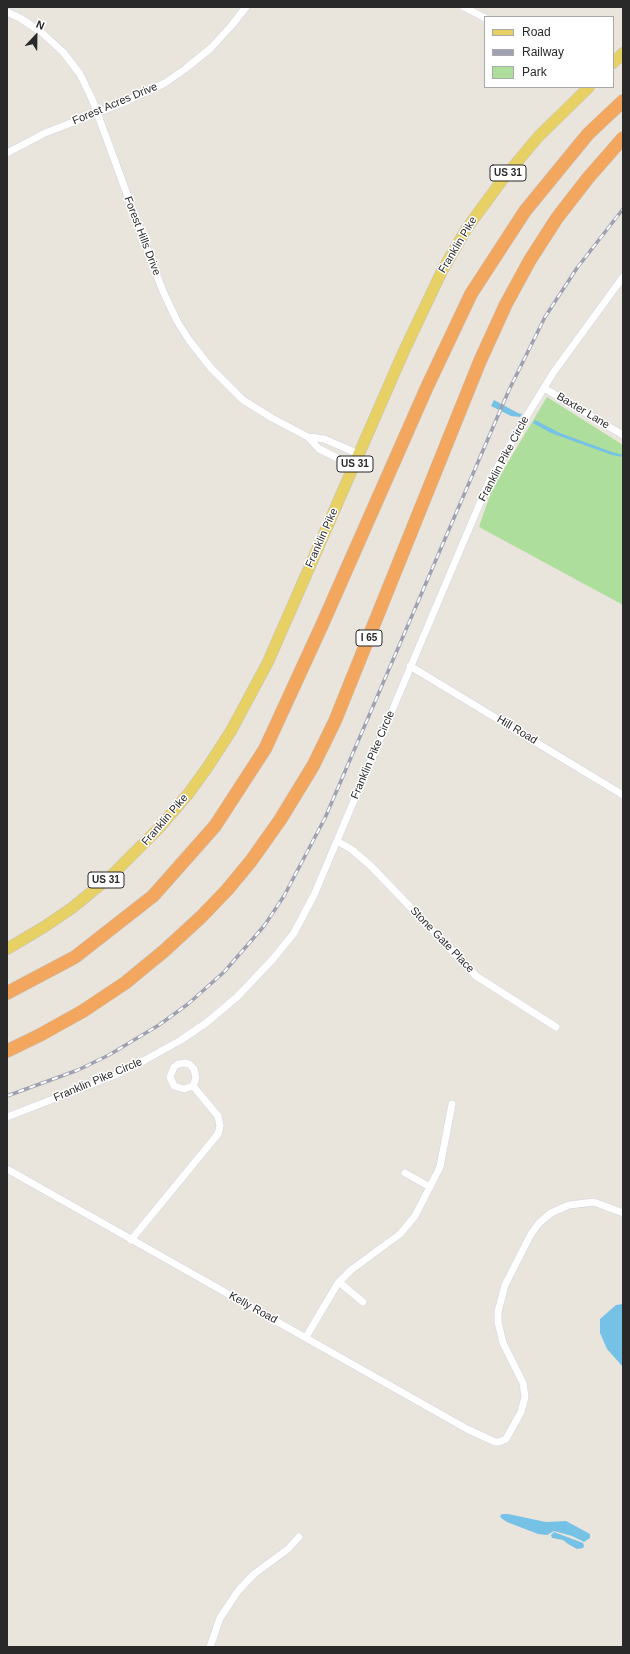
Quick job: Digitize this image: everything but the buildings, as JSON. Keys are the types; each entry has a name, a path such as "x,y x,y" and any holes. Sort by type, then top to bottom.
{"highway":[{"path":"7,993 75,957 153,896 215,826 265,749 322,625 427,386 471,294 525,211 588,134 623,101"},
{"name":"I 65","path":"7,1051 45,1032 89,1007 125,983 164,951 201,917 231,885 251,861 280,820 313,766 337,715 476,373 506,304 530,260 557,218 588,178 623,138"}],"main road":[{"path":"614,62 623,53"},
{"name":"Franklin Pike","path":"7,949 72,908 111,876 159,828 203,774 231,731 265,668 430,295 467,228 492,192 522,156 588,88"}],"street":[{"name":"Forest Acres Drive","path":"7,153 45,133 137,97 178,74 200,58 222,38 246,7"},
{"path":"464,7 484,17"},
{"name":"Forest Hills Drive","path":"7,12 20,18 41,32 63,52 80,74 97,113 162,289 183,331 211,368 243,400 272,418 308,437 319,449 354,466"},
{"name":"Franklin Pike Circle","path":"7,1117 94,1084 139,1063 181,1040 223,1009 273,959 294,933 306,912 337,841 488,484 544,388 568,352 623,277"},
{"name":"Baxter Lane","path":"544,388 623,435"},
{"name":"Forest Hills Drive","path":"308,437 324,439 359,454"},
{"name":"Hill Road","path":"410,666 623,795"},
{"name":"Stone Gate Place","path":"337,841 352,849 371,866 476,976 556,1027"},
{"path":"131,1240 218,1134 220,1120 216,1112 193,1086"},
{"path":"306,1337 331,1292 339,1282 351,1270 405,1230 415,1216 443,1157 452,1104"},
{"name":"Kelly Road","path":"7,1169 467,1429 490,1441 499,1442 506,1439 517,1420 525,1397 523,1383 503,1343 498,1322 499,1308 505,1285 531,1234 551,1213 569,1205 594,1202 623,1213"},
{"path":"405,1173 430,1187"},
{"path":"339,1282 363,1302"},
{"path":"210,1647 220,1618 238,1591 254,1574 288,1549 299,1537"}],"green space":[{"path":"547,397 623,445 623,605 479,527 492,489"}],"water":[{"path":"494,400 522,414 520,417 511,416 491,406"},
{"path":"535,420 560,433 623,455 623,457 612,455 551,433 533,423"},
{"path":"623,1304 623,1367 607,1349 600,1333 600,1319 616,1305"},
{"path":"502,1514 546,1522 566,1521 590,1534 590,1538 584,1542 572,1536 554,1531 547,1535 538,1534 507,1522 501,1518 500,1516"},
{"path":"554,1532 583,1543 583,1548 577,1549 563,1540 552,1538 551,1535"}],"railway":[{"path":"7,1096 78,1070 109,1055 159,1025 188,1004 224,972 264,926 284,896 325,818 509,390 545,317 577,268 623,209"}]}
